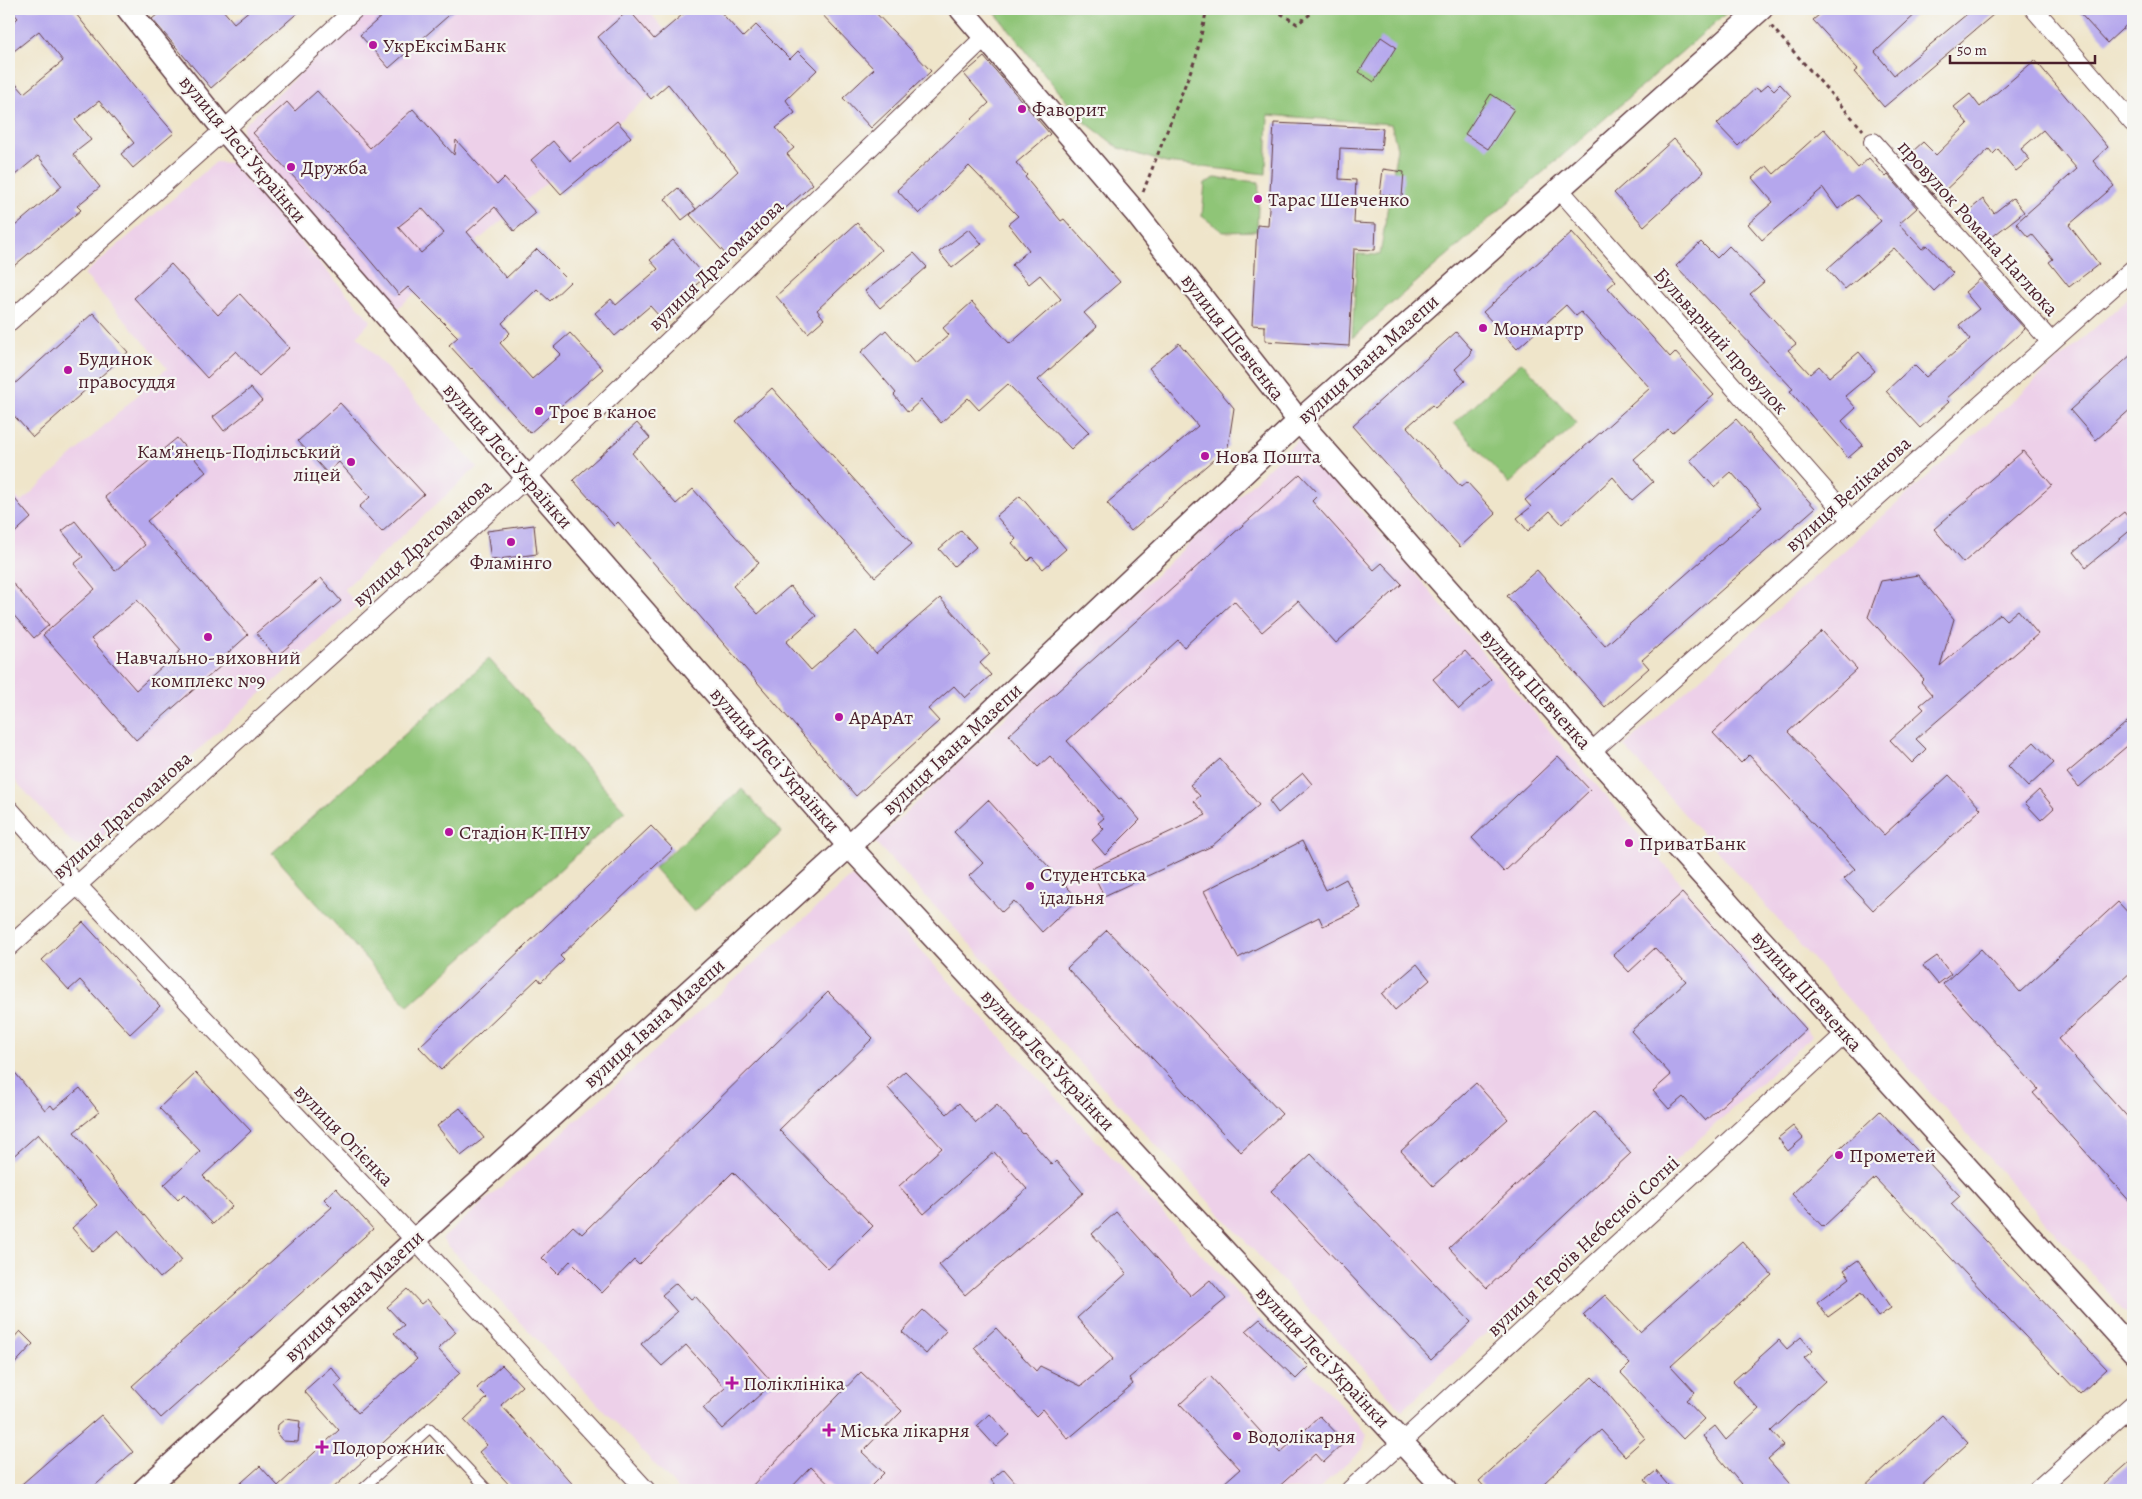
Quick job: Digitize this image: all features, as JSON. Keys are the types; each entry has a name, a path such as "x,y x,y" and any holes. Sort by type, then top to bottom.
{"street":[{"name":"вулиця Лесі Українки","path":"128,9 224,130 526,478 850,846 1446,1490"},
{"path":"9,322 224,130 355,9"},
{"name":"вулиця Шевченка","path":"961,9 1135,212 1299,421 1591,752 2133,1351"},
{"path":"2034,9 2133,123"},
{"name":"вулиця Івана Мазепи","path":"144,1490 414,1240 850,846 1299,421 1760,10"},
{"name":"вулиця Драгоманова","path":"9,947 76,884 526,478 986,36"},
{"name":"провулок Романа Наглюка","path":"1873,142 2051,342"},
{"name":"Бульварний провулок","path":"1559,190 1851,520"},
{"name":"вулиця Веліканова","path":"1591,752 2133,269"},
{"name":"вулиця Огієнка","path":"9,809 76,884 414,1240 646,1490"},
{"name":"вулиця Героїв Небесної Сотні","path":"1350,1490 1845,1034"},
{"path":"2036,1490 2133,1404"}],"lane":[{"path":"361,1490 430,1428 488,1490"}],"path":[{"path":"1135,212 1196,57 1207,9"},
{"path":"1274,9 1297,24 1316,9"},
{"path":"1760,10 1873,142"}],"shaded area":[{"path":"369,9 647,9 691,61 393,312 242,140 243,126"},
{"path":"216,162 231,163 371,321 357,336 477,467 344,589 339,583 358,606 93,845 74,845 9,774 9,490 21,502 167,368 84,274"},
{"path":"2133,294 2133,1321 1624,746"},
{"path":"1299,439 1812,1036 1402,1410 875,842"},
{"path":"852,876 1367,1434 1363,1449 1318,1490 679,1490 442,1239"}],"green space":[{"path":"992,9 1731,9 1352,338 1357,254 1380,255 1397,148 1391,124 1268,115 1266,174 1166,163 1119,148 1081,119"},
{"path":"1215,178 1259,182 1257,231 1223,232 1202,216 1205,183"},
{"path":"1522,362 1577,423 1509,484 1454,423"},
{"name":"Стадіон К-ПНУ","path":"489,659 625,811 408,1006 272,853"},
{"path":"742,789 782,832 694,912 654,868"}],"building":[{"path":"10,9 72,9 135,88 174,133 133,168 121,154 134,143 99,101 75,120 91,140 73,154 100,187 77,206 81,210 9,270 9,231 62,186 38,156 9,180 9,76 24,93 63,61 39,31 9,55 9,26 18,18"},
{"path":"164,9 222,9 234,23 251,9 302,9 211,88 152,19"},
{"path":"390,9 456,9 389,68 360,35"},
{"path":"689,9 718,9 743,37 756,25 790,59 798,51 817,70 786,100 795,113 776,128 794,148 787,154 813,184 729,258 690,215 738,171 668,84 651,99 598,37 629,10 654,39"},
{"path":"817,9 872,9 931,71 871,128 843,98 874,69"},
{"path":"1826,9 1921,9 1875,52 1894,75 1973,9 2000,9 1884,107 1854,72 1858,69 1813,20"},
{"path":"2076,9 2133,9 2133,19 2107,43"},
{"path":"1381,37 1396,47 1374,82 1359,72"},
{"path":"984,57 1050,134 1016,163 1061,221 1064,219 1120,282 1084,313 1097,327 1038,380 1089,432 1071,449 1008,384 979,410 968,398 941,423 921,400 908,412 894,395 896,393 861,352 886,330 915,364 949,335 943,328 972,302 1010,344 1061,299 1040,275 1029,284 1012,265 1029,250 1008,224 1018,216 969,166 919,214 897,190 989,103 964,74"},
{"path":"2035,60 2108,147 2093,161 2114,186 2069,225 2099,264 2069,287 2049,262 2053,259 2032,234 2028,237 2016,223 2077,169 2043,130 2021,149 2030,160 2016,171 1998,149 1993,154 1989,149 1941,194 1937,190 1933,194 1903,160 1923,142 1936,155 1968,124 1954,107 1970,94 1980,107"},
{"path":"1768,84 1774,90 1780,84 1791,96 1738,146 1717,124 1756,88 1760,91"},
{"path":"317,91 370,148 413,109 454,155 456,140 497,185 504,178 536,213 514,231 495,207 467,232 506,278 537,249 570,282 550,301 537,289 502,323 510,333 500,343 532,379 561,354 554,347 570,333 603,369 530,433 449,345 458,337 408,287 399,295 363,252 253,133 287,102 295,111","holes":["422,208 444,233 421,253 398,227"]},
{"path":"1491,94 1514,109 1488,149 1465,134"},
{"path":"617,121 631,137 561,194 531,160 553,141 570,161"},
{"path":"1274,123 1383,128 1381,150 1340,148 1339,179 1356,180 1354,223 1376,224 1375,250 1354,249 1349,346 1265,341 1265,326 1252,325 1257,225 1268,226"},
{"path":"1824,129 1858,168 1869,158 1886,177 1888,175 1917,208 1899,224 1922,249 1927,245 1953,273 1934,291 1894,248 1845,289 1827,269 1881,221 1857,195 1838,209 1823,188 1762,240 1748,224 1773,202 1752,178 1767,166 1774,174"},
{"path":"1674,139 1704,172 1644,226 1614,193"},
{"path":"1383,169 1404,172 1402,197 1380,194"},
{"path":"678,188 696,209 682,220 665,199"},
{"path":"2013,198 2024,212 1983,244 1961,217 1983,199 1994,213"},
{"path":"857,223 881,250 817,310 824,319 808,333 776,296"},
{"path":"969,229 982,244 952,268 939,252"},
{"path":"1572,232 1616,281 1608,288 1670,357 1675,352 1714,395 1672,433 1668,429 1634,459 1653,482 1632,500 1613,477 1562,524 1550,511 1528,531 1517,518 1531,507 1525,500 1650,388 1581,312 1576,316 1566,305 1517,349 1483,312"},
{"path":"673,240 705,277 660,317 650,306 615,336 595,313 611,299 616,305 658,269 650,260"},
{"path":"1701,242 1717,258 1729,246 1764,282 1750,294 1796,344 1788,350 1810,374 1819,366 1829,377 1859,352 1875,371 1845,396 1856,408 1842,421 1863,445 1848,458 1790,391 1793,389 1676,266"},
{"path":"914,253 927,267 880,308 865,291"},
{"path":"171,264 218,315 240,294 289,348 259,376 236,351 207,378 134,298"},
{"path":"1980,279 2025,329 1946,399 1949,402 1920,428 1886,391 1914,365 1926,377 1970,339 1959,325 1979,309 1965,292"},
{"name":"Будинок правосуддя","path":"93,313 128,352 33,437 9,410 9,389"},
{"path":"1456,332 1472,350 1471,354 1455,369 1465,381 1435,408 1432,405 1407,427 1461,487 1467,482 1496,514 1460,547 1352,426"},
{"path":"1179,343 1234,408 1228,447 1131,531 1107,503 1198,426 1149,368"},
{"path":"2133,353 2133,407 2096,440 2070,410"},
{"path":"251,388 262,401 224,431 213,417"},
{"path":"772,388 912,544 875,577 736,421"},
{"path":"340,403 424,494 382,532 359,507 370,497 339,462 327,473 298,441"},
{"path":"1736,419 1815,508 1642,660 1649,668 1605,707 1507,596 1537,570 1605,646 1762,507 1731,472 1714,487 1690,460"},
{"path":"637,423 650,438 632,453 646,470 676,504 693,489 759,563 733,586 758,614 790,586 816,616 786,642 811,670 856,631 876,654 940,598 990,654 980,663 991,675 965,698 954,686 928,709 939,721 856,796 618,522 614,526 573,480"},
{"name":"Навчально-виховний комплекс №9","path":"177,438 206,472 147,521 248,635 219,661 222,665 136,740 43,635 95,589 74,564 83,557 62,531 75,521 115,571 145,545 105,497","holes":["137,600 181,650 136,690 91,639"]},
{"path":"2023,451 2052,485 1963,563 1934,529"},
{"path":"1300,474 1319,494 1312,501 1374,570 1382,563 1402,584 1336,643 1298,601 1262,632 1234,601 1184,647 1178,640 1067,741 1140,820 1105,855 1092,840 1104,829 1098,823 1104,818 1050,756 1038,767 1009,735"},
{"path":"9,492 31,518 9,538"},
{"path":"1020,496 1066,549 1043,569 1032,557 1028,561 1012,543 1016,539 996,516"},
{"path":"2124,512 2133,524 2133,528 2086,567 2074,552"},
{"path":"534,525 537,554 491,560 487,531"},
{"path":"961,530 976,547 954,566 939,549"},
{"path":"1918,575 1954,619 1940,666 2000,614 2006,620 2018,610 2038,634 1916,739 1926,749 1912,763 1890,740 1924,709 1920,705 1932,695 1921,682 1924,679 1868,617 1881,581"},
{"path":"321,578 341,601 276,657 256,633"},
{"path":"9,579 49,625 34,638 9,610"},
{"path":"1822,631 1857,669 1788,732 1884,835 1949,775 1981,809 1873,910 1844,879 1855,869 1749,755 1741,763 1713,733"},
{"path":"1465,651 1491,680 1459,709 1433,679"},
{"path":"2133,717 2133,741 2079,787 2067,773"},
{"path":"2034,742 2054,763 2028,787 2008,766"},
{"path":"1558,756 1590,790 1504,872 1472,838"},
{"path":"1220,759 1259,805 1212,846 1104,896 1091,869 1206,815 1194,801 1200,796 1190,785"},
{"path":"1303,773 1312,784 1278,813 1269,801"},
{"path":"2039,790 2054,808 2041,820 2025,803"},
{"path":"988,800 1078,899 1042,932 1014,901 1002,912 969,876 983,863 954,832"},
{"path":"651,826 673,849 560,956 564,960 541,982 538,978 441,1070 419,1047"},
{"path":"1302,841 1326,890 1346,879 1361,908 1323,926 1319,917 1238,958 1204,891"},
{"path":"1682,893 1806,1029 1705,1121 1683,1097 1669,1109 1653,1091 1671,1075 1631,1031 1686,981 1655,948 1629,972 1613,955"},
{"path":"2118,902 2133,918 2133,970 2058,1039 2133,1123 2133,1205 2033,1093 2038,1089 1943,984 1981,949 2020,992"},
{"path":"83,922 160,1006 130,1034 80,980 69,990 42,960"},
{"path":"1107,930 1282,1114 1241,1152 1067,968"},
{"path":"1937,956 1951,974 1938,984 1923,966"},
{"path":"1417,964 1430,980 1395,1010 1382,994"},
{"path":"828,992 873,1038 779,1130 873,1226 828,1269 733,1172 639,1265 634,1260 602,1293 570,1261 558,1274 542,1258 573,1226 582,1234"},
{"path":"9,1065 45,1110 51,1105 54,1109 80,1088 99,1112 74,1132 182,1260 160,1278 118,1230 93,1252 72,1228 97,1205 38,1134 9,1160"},
{"path":"905,1071 947,1114 959,1103 976,1123 997,1105 1052,1165 1056,1161 1083,1193 965,1295 939,1265 1027,1189 994,1152 924,1214 899,1186 942,1148 887,1087"},
{"path":"196,1073 251,1131 203,1176 232,1206 213,1224 184,1194 178,1200 164,1185 200,1151 159,1108"},
{"path":"1476,1083 1508,1119 1433,1186 1401,1151"},
{"path":"460,1108 484,1138 461,1156 437,1126"},
{"path":"1880,1111 1960,1196 1951,1204 2107,1369 2080,1394 1875,1178 1823,1227 1792,1194"},
{"path":"1594,1112 1631,1153 1487,1288 1449,1248"},
{"path":"1793,1126 1803,1138 1788,1151 1778,1138"},
{"path":"1311,1154 1471,1322 1431,1360 1271,1191"},
{"path":"336,1188 373,1229 161,1418 132,1386 332,1207 324,1199"},
{"path":"1116,1212 1191,1296 1210,1280 1226,1299 1129,1378 1133,1384 1068,1439 1043,1409 1036,1416 974,1348 996,1328 1036,1371 1040,1366 1081,1386 1113,1359 1077,1318 1127,1273 1092,1234"},
{"path":"1742,1241 1772,1275 1671,1366 1695,1392 1686,1400 1704,1419 1683,1439 1621,1373 1630,1364 1583,1315 1605,1295 1640,1332"},
{"path":"1858,1260 1891,1308 1878,1317 1861,1293 1828,1317 1817,1303 1850,1278 1844,1270"},
{"path":"676,1283 691,1299 695,1296 773,1383 722,1429 703,1408 725,1388 686,1345 662,1366 641,1344 677,1312 662,1295"},
{"path":"407,1289 421,1304 427,1299 456,1332 438,1349 460,1373 331,1490 233,1490 260,1466 278,1486 339,1430 304,1391 331,1367 342,1380 335,1386 358,1413 417,1359 394,1333 404,1325 387,1307"},
{"path":"923,1310 946,1331 926,1354 902,1332"},
{"path":"1260,1319 1309,1366 1296,1379 1246,1331"},
{"path":"20,1331 33,1344 9,1370 9,1343"},
{"path":"1801,1337 1813,1351 1804,1358 1825,1381 1771,1431 1784,1445 1768,1459 1795,1490 1746,1490 1703,1436 1715,1426 1726,1440 1759,1409 1733,1381 1779,1340 1787,1349"},
{"path":"502,1365 522,1386 501,1405 578,1490 514,1490 479,1452 487,1445 464,1420 487,1398 477,1388"},
{"name":"Міська лікарня","path":"861,1372 902,1411 862,1452 884,1473 867,1490 835,1490 811,1467 789,1490 748,1490"},
{"name":"Водолікарня","path":"1210,1376 1280,1453 1320,1416 1345,1442 1323,1463 1315,1454 1275,1490 1216,1490 1240,1469 1180,1404"},
{"path":"1592,1377 1645,1438 1625,1456 1601,1430 1544,1483 1551,1490 1487,1490 1479,1481"},
{"path":"990,1414 1009,1435 996,1447 977,1426"},
{"path":"101,1415 133,1452 90,1490 15,1490"},
{"path":"1942,1415 1968,1443 1917,1490 1861,1490"},
{"path":"285,1419 300,1421 298,1442 283,1441 277,1434 278,1425"},
{"path":"2133,1459 2133,1490 2098,1490"},
{"path":"1004,1469 1022,1490 999,1490 991,1480"},
{"path":"1656,1471 1672,1490 1653,1490 1645,1480"}],"place":[{"name":"УкрЕксімБанк","path":"373,45"},
{"name":"Фаворит","path":"1022,109"},
{"name":"Дружба","path":"291,167"},
{"name":"Тарас Шевченко","path":"1258,199"},
{"name":"Монмартр","path":"1483,328"},
{"name":"Будинок правосуддя","path":"68,370"},
{"name":"Троє в каноє","path":"539,411"},
{"name":"Нова Пошта","path":"1205,456"},
{"name":"Кам'янець-Подільський ліцей","path":"351,462"},
{"name":"Фламінго","path":"511,542"},
{"name":"Навчально-виховний комплекс №9","path":"208,637"},
{"name":"АрАрАт","path":"839,717"},
{"name":"Стадіон К-ПНУ","path":"449,832"},
{"name":"ПриватБанк","path":"1629,843"},
{"name":"Студентська їдальня","path":"1030,886"},
{"name":"Прометей","path":"1839,1155"},
{"name":"Поліклініка","path":"732,1383"},
{"name":"Міська лікарня","path":"829,1430"},
{"name":"Водолікарня","path":"1237,1436"},
{"name":"Подорожник","path":"322,1447"}]}
